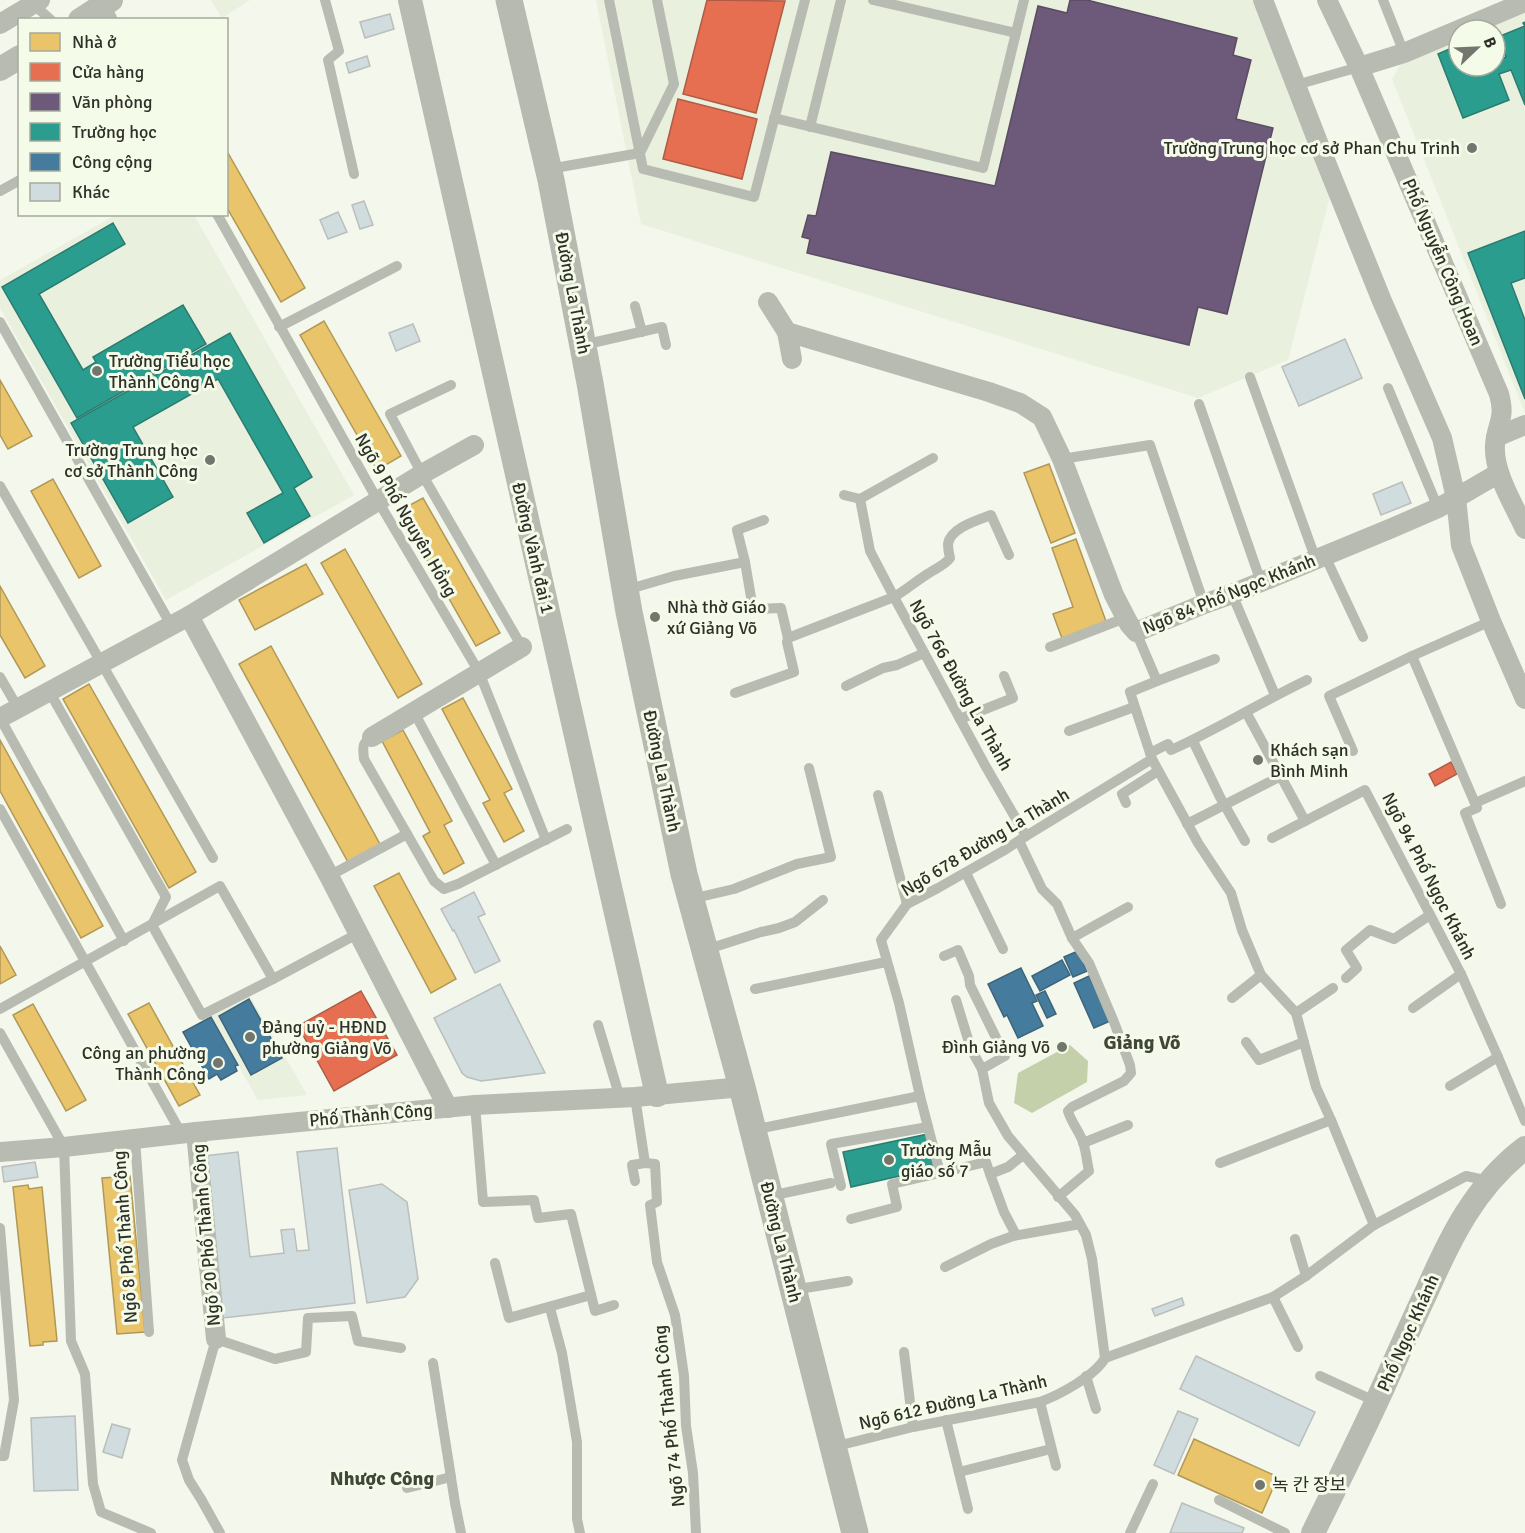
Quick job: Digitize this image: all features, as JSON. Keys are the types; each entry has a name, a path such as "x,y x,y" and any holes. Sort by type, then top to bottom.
{"main road":[{"name":"Đường La Thành","path":"509,0 549,169 626,590 684,874 742,1087 855,1533"}],"street":[{"name":"Đường Vành đai 1","path":"410,0 637,1097"},
{"path":"1263,0 1378,291 1442,438 1456,498 1461,545 1525,699"},
{"name":"Phố Nguyễn Công Hoan","path":"1327,0 1359,67 1499,394 1503,416 1496,437 1495,454 1499,473 1525,529"},
{"path":"0,24 35,1"},
{"path":"1359,67 1404,53 1500,5 1525,2"},
{"path":"85,18 110,8"},
{"path":"0,69 18,58"},
{"path":"768,302 787,332 792,358"},
{"name":"Ngõ 84 Phố Ngọc Khánh","path":"787,332 977,388 1020,403 1042,417 1062,459 1114,595 1131,625 1204,604 1321,558 1438,508 1499,473"},
{"path":"1496,437 1525,425"},
{"path":"0,718 189,615 474,445"},
{"path":"189,615 359,933 448,1108"},
{"path":"372,737 522,647"},
{"name":"Phố Thành Công","path":"0,1152 475,1105 637,1097 742,1087"},
{"name":"Ngõ 20 Phố Thành Công","path":"189,1132 216,1339"},
{"name":"Phố Ngọc Khánh","path":"1313,1533 1377,1402 1442,1256 1460,1222 1495,1174 1525,1148"}],"lane":[{"path":"325,0 339,51 328,60 354,174"},
{"path":"609,0 643,169 754,197 805,0"},
{"path":"640,153 674,84 657,0"},
{"path":"810,127 841,0"},
{"path":"873,0 1016,33"},
{"path":"774,118 983,168 1024,0"},
{"path":"1383,0 1404,53"},
{"path":"35,1 49,18"},
{"path":"1296,85 1359,67"},
{"path":"549,169 640,153"},
{"path":"0,191 18,181"},
{"name":"Ngõ 9 Phố Nguyên Hồng","path":"218,216 378,501 478,672 546,840"},
{"path":"279,327 397,266"},
{"path":"635,306 642,332"},
{"path":"0,322 171,625"},
{"path":"582,345 662,327 666,345"},
{"path":"1250,377 1321,558 1363,638"},
{"path":"451,385 390,414 522,647"},
{"path":"1388,388 1438,508"},
{"path":"1200,404 1261,582"},
{"path":"1062,459 1150,445 1204,604"},
{"path":"844,495 860,499 933,458"},
{"path":"1,491 213,858"},
{"path":"860,499 870,550 894,597 946,563 950,558 948,543 956,531 991,515 1009,555"},
{"path":"735,693 794,672 781,608 753,609 737,530 764,519"},
{"path":"626,590 674,576 745,562"},
{"path":"1232,594 1275,695"},
{"name":"Ngõ 766 Đường La Thành","path":"788,638 894,597 1023,838"},
{"path":"1353,751 1329,696 1491,621"},
{"path":"1050,647 1131,625 1157,681"},
{"path":"846,686 883,668 897,665 924,653"},
{"path":"1412,656 1475,802 1477,808 1465,813 1501,904"},
{"path":"1215,659 1130,692 1134,707 1158,771 1187,824 1231,893 1242,930 1261,975 1296,1014 1316,1087 1374,1225"},
{"path":"960,719 1013,698 1004,676"},
{"path":"0,677 18,708"},
{"path":"1151,756 1168,744 1172,750 1192,741 1306,680"},
{"path":"50,691 166,897 152,925"},
{"path":"1069,731 1134,707"},
{"path":"414,712 496,865"},
{"path":"1246,712 1305,821 1272,838"},
{"path":"0,718 124,940"},
{"path":"372,737 364,742 364,759 434,881 444,889 567,829"},
{"path":"1192,741 1245,841"},
{"name":"Ngõ 678 Đường La Thành","path":"939,1173 899,1003 881,940 907,904 966,873 1151,756"},
{"path":"691,899 734,889 797,864 831,857 809,768"},
{"path":"1126,803 1122,794 1158,771"},
{"path":"1187,824 1281,776"},
{"path":"1475,802 1525,781"},
{"name":"Ngõ 94 Phố Ngọc Khánh","path":"1305,821 1365,790 1461,974 1525,1121"},
{"path":"878,795 907,904"},
{"path":"0,809 84,961 189,1132"},
{"path":"329,876 407,834"},
{"path":"1023,838 1042,889 1057,904 1072,938 1089,963 1114,1022 1131,1073 1124,1081 1068,1111 1083,1143 1089,1171 1058,1197"},
{"path":"966,873 1004,949"},
{"path":"0,1009 219,886 273,979"},
{"path":"705,950 795,922 823,900"},
{"path":"1072,938 1128,908"},
{"path":"1346,978 1357,968 1346,950 1370,930 1394,939 1430,915"},
{"path":"152,925 202,1015 359,933"},
{"path":"944,956 958,950 969,976 970,985 1005,1056 982,1070"},
{"path":"755,989 886,962"},
{"path":"1413,1008 1461,974"},
{"path":"1232,998 1261,975"},
{"path":"1296,1014 1333,988"},
{"path":"956,999 971,1049 982,1070 989,1103 1008,1136 1058,1197 1076,1215 1086,1235 1092,1259 1106,1358 1273,1298 1374,1225 1466,1176 1489,1181"},
{"name":"Ngõ 74 Phố Thành Công","path":"598,1025 637,1097 645,1163 655,1164 657,1202 650,1205 654,1247 675,1315 680,1341 686,1425 693,1473 696,1533"},
{"path":"0,1033 64,1147 71,1341 85,1374 93,1484 101,1512 151,1533"},
{"path":"1246,1042 1259,1060 1304,1042"},
{"path":"1450,1086 1498,1057"},
{"path":"753,1130 920,1096"},
{"path":"475,1105 483,1202 534,1200 538,1218 571,1214 595,1311 614,1305"},
{"path":"1220,1162 1331,1120"},
{"path":"1083,1143 1128,1125"},
{"path":"769,1196 836,1185 831,1144 928,1126"},
{"name":"Ngõ 8 Phố Thành Công","path":"135,1139 149,1332"},
{"path":"990,1174 1008,1167 1023,1155"},
{"path":"851,1219 897,1207 892,1184 986,1162 1004,1212 1016,1235"},
{"path":"635,1181 632,1165 645,1163"},
{"path":"945,1268 991,1244 1016,1235 1080,1224"},
{"path":"0,1228 14,1400 2,1456"},
{"path":"1295,1239 1306,1276"},
{"path":"495,1263 509,1318 591,1295"},
{"path":"793,1290 848,1281"},
{"path":"1273,1298 1298,1347"},
{"path":"550,1308 562,1353 577,1442 577,1519 580,1533"},
{"path":"220,1533 189,1480 182,1460 216,1339 275,1359 306,1352 308,1318 352,1316 358,1341 401,1348"},
{"path":"904,1352 913,1427"},
{"name":"Ngõ 612 Đường La Thành","path":"832,1447 913,1427 1040,1402 1086,1376 1101,1365 1106,1358"},
{"path":"433,1363 461,1533"},
{"path":"1086,1376 1096,1409"},
{"path":"1320,1376 1377,1402"},
{"path":"1040,1402 1056,1466"},
{"path":"946,1420 968,1509"},
{"path":"959,1472 1051,1449"},
{"path":"407,1488 451,1477"},
{"path":"1131,1533 1153,1484"},
{"path":"1219,1500 1286,1533"}],"shaded area":[{"path":"211,0 250,0 222,18"},
{"path":"596,0 1254,0 1331,192 1288,360 1198,398 641,224"},
{"name":"Trường Trung học cơ sở Phan Chu Trinh","path":"1525,13 1525,413 1392,79 1403,61 1447,44 1447,78 1507,78 1507,20"},
{"path":"114,216 195,216 354,495 166,600 0,308 0,280"},
{"path":"250,996 307,1095 258,1100 211,1017"},
{"path":"1070,1045 1088,1061 1087,1082 1032,1113 1014,1103 1018,1073"}],"building: Nhà ở":[{"path":"228,153 305,288 281,302 228,209"},
{"path":"324,321 401,456 377,470 300,335"},
{"path":"0,380 32,436 8,449 0,435"},
{"path":"1049,464 1075,533 1051,543 1024,473"},
{"path":"53,479 101,566 79,578 31,491"},
{"path":"423,498 500,633 476,646 399,511"},
{"path":"1076,539 1107,624 1063,641 1053,614 1073,607 1052,548"},
{"path":"345,549 422,684 398,698 321,563"},
{"path":"306,564 323,594 255,630 239,600"},
{"path":"0,586 45,666 25,678 0,635"},
{"path":"271,646 381,846 349,864 239,664"},
{"path":"89,684 196,872 169,888 63,699"},
{"path":"463,698 512,789 504,793 524,831 504,842 483,803 490,800 442,709"},
{"path":"403,730 452,821 444,825 464,863 444,874 423,836 430,832 382,741"},
{"path":"0,740 103,926 81,938 0,791"},
{"path":"399,873 456,979 431,993 374,886"},
{"path":"0,946 16,975 0,984"},
{"path":"149,1003 200,1095 179,1106 128,1014"},
{"path":"33,1004 86,1100 66,1111 13,1015"},
{"path":"130,1176 145,1332 117,1334 102,1178"},
{"path":"28,1185 29,1189 42,1187 57,1341 30,1346 13,1187"},
{"path":"1194,1439 1278,1477 1262,1513 1178,1475"}],"building: Cửa hàng":[{"path":"707,0 785,1 756,113 683,94"},
{"path":"678,99 757,119 742,179 663,159"},
{"path":"1451,762 1457,774 1435,786 1429,774"},
{"path":"361,991 397,1055 334,1091 298,1026"}],"building: Văn phòng":[{"path":"1070,0 1087,0 1237,38 1233,55 1251,60 1236,119 1273,128 1227,314 1198,307 1189,345 807,253 810,239 802,237 808,215 816,216 831,152 995,186 1038,6 1067,13"}],"building: Trường học":[{"path":"1525,26 1525,105 1511,70 1507,71 1507,33"},
{"path":"1447,50 1447,77 1438,54"},
{"path":"1447,78 1501,78 1509,100 1463,118"},
{"path":"113,223 125,244 39,294 83,370 96,362 93,357 183,305 206,344 77,418 2,287"},
{"path":"1525,231 1525,278 1511,283 1525,320 1525,399 1468,253"},
{"path":"230,333 312,477 294,488 310,516 264,543 247,513 283,493 218,379 133,427 173,497 128,523 71,423"},
{"name":"Trường Mẫu giáo số 7","path":"928,1134 935,1168 851,1187 843,1152"}],"building: Công cộng":[{"path":"1078,951 1087,971 1073,977 1064,957"},
{"path":"1062,960 1070,975 1040,991 1032,976"},
{"path":"1021,968 1037,1001 1032,1003 1043,1026 1018,1038 1007,1015 1004,1017 988,984"},
{"path":"1089,976 1110,1021 1094,1028 1074,983"},
{"path":"1045,991 1056,1014 1047,1018 1036,995"},
{"name":"Đảng uỷ - HĐND phường Giảng Võ","path":"249,999 282,1058 251,1075 219,1016"},
{"path":"211,1017 238,1065 235,1066 237,1071 221,1080 217,1074 209,1079 183,1032"}],"building: Khác":[{"path":"390,14 394,29 365,38 360,22"},
{"path":"367,56 370,66 349,73 346,63"},
{"path":"364,201 373,225 360,229 352,205"},
{"path":"338,212 347,232 328,239 320,220"},
{"path":"413,324 420,341 396,351 389,333"},
{"path":"1345,339 1362,378 1299,406 1282,367"},
{"path":"1402,482 1411,503 1381,515 1373,494"},
{"path":"474,892 485,914 478,917 500,961 475,973 441,909"},
{"path":"500,984 545,1073 481,1081 467,1077 462,1073 434,1018"},
{"path":"337,1148 355,1303 214,1319 195,1157 238,1152 250,1257 284,1253 281,1230 294,1229 297,1251 309,1250 297,1152"},
{"path":"35,1162 38,1177 4,1182 2,1167"},
{"path":"382,1184 407,1202 418,1279 405,1297 367,1303 349,1190"},
{"path":"1182,1298 1184,1305 1155,1316 1152,1309"},
{"path":"1196,1356 1315,1412 1299,1446 1180,1389"},
{"path":"1178,1411 1198,1419 1174,1474 1154,1465"},
{"path":"75,1416 78,1490 34,1491 31,1418"},
{"path":"112,1424 130,1429 122,1458 103,1452"},
{"path":"1182,1503 1244,1528 1242,1533 1170,1533"}],"place":[{"name":"Trường Trung học cơ sở Phan Chu Trinh","path":"1472,148"},
{"name":"Trường Tiểu học Thành Công A","path":"97,371"},
{"name":"Trường Trung học cơ sở Thành Công","path":"210,460"},
{"name":"Nhà thờ Giáo xứ Giảng Võ","path":"655,617"},
{"name":"Khách sạn Bình Minh","path":"1258,760"},
{"name":"Đảng uỷ - HĐND phường Giảng Võ","path":"250,1037"},
{"name":"Đình Giảng Võ","path":"1062,1047"},
{"name":"Công an phường Thành Công","path":"218,1063"},
{"name":"Trường Mẫu giáo số 7","path":"889,1160"},
{"name":"녹 칸 장보","path":"1260,1485"}],"district":[{"name":"Giảng Võ","path":"1142,1042"},
{"name":"Nhược Công","path":"382,1478"}]}
